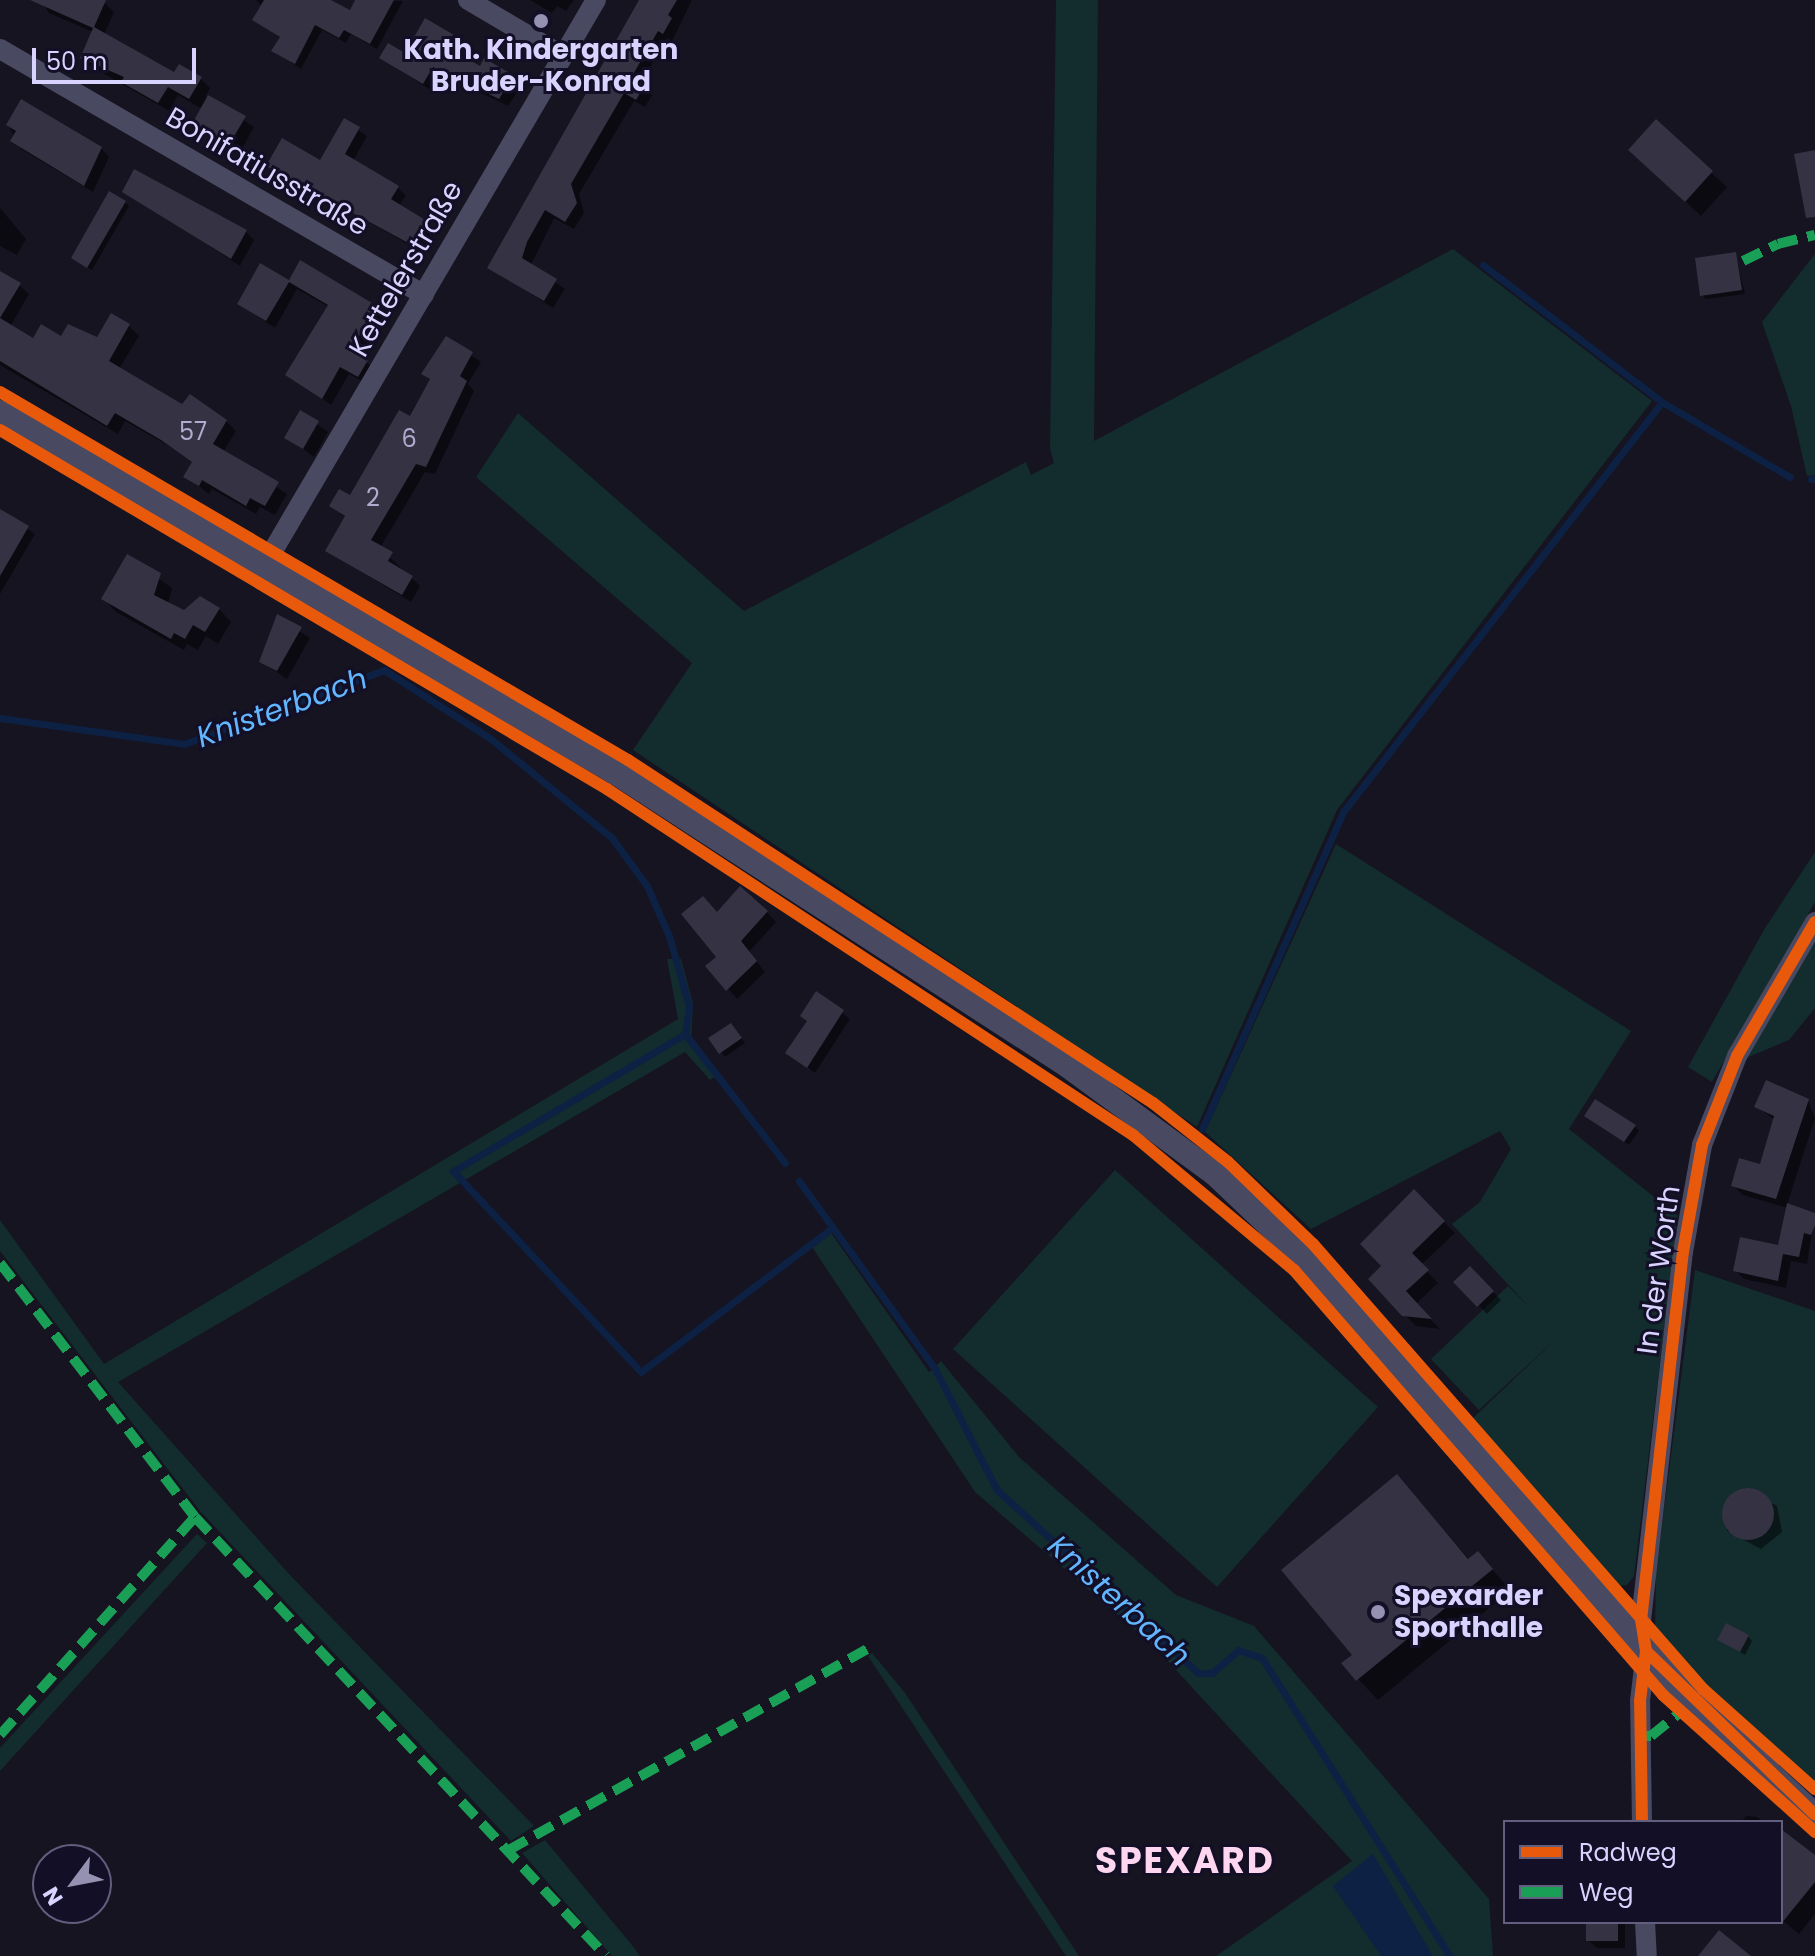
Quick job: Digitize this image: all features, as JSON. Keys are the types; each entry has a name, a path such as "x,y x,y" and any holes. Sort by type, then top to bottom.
{"street":[{"path":"468,0 563,56"},
{"name":"Kettelerstraße","path":"264,566 596,0"},
{"name":"Bonifatiusstraße","path":"0,49 424,295"},
{"path":"0,412 619,775 1068,1066 1215,1174 1316,1270 1646,1651 1815,1815"},
{"name":"In der Worth","path":"1642,1820 1640,1701 1646,1651 1641,1620 1702,1145 1737,1056 1815,922"},
{"path":"1645,1924 1647,1956"}],"green space":[{"path":"1056,0 1098,0 1094,441 1453,249 1652,401 1337,810 1197,1127 633,750 692,663 476,477 518,413 744,611 1026,462 1031,475 1054,463 1050,449"},
{"path":"1815,254 1815,475 1807,476 1791,406 1762,322"},
{"path":"1336,844 1631,1031 1569,1129 1678,1216 1634,1576 1627,1585 1618,1586 1473,1418 1558,1337 1479,1410 1431,1359 1508,1286 1530,1308 1452,1224 1480,1202 1511,1149 1500,1131 1311,1229 1205,1132"},
{"path":"1815,852 1815,902 1712,1082 1688,1067 1765,928"},
{"path":"1815,936 1815,1008 1789,1040 1746,1058"},
{"path":"667,959 681,959 693,1003 691,1042 719,1074 710,1080 685,1052 118,1382 289,1574 534,1826 511,1841 200,1511 0,1251 0,1220 104,1364 678,1019"},
{"path":"1115,1170 1378,1407 1217,1587 953,1349"},
{"path":"831,1233 929,1372 941,1361 1019,1457 1176,1595 1254,1626 1489,1899 1493,1956 1216,1956 1352,1861 1154,1646 975,1492 812,1247"},
{"path":"1695,1270 1815,1311 1815,1783 1708,1686 1655,1628 1656,1571"},
{"path":"197,1534 207,1543 0,1771 0,1748"},
{"path":"872,1653 905,1693 1079,1956 1066,1956 868,1656"},
{"path":"545,1840 640,1956 612,1956 522,1853"}],"water":[{"path":"1373,1854 1432,1956 1381,1956 1333,1886"}],"building":[{"path":"30,0 106,0 94,27 174,72 179,64 202,77 189,99 168,87 158,103 121,82 124,77 80,58 93,28"},
{"path":"264,0 331,0 350,10 355,0 394,0 370,44 344,30 339,38 315,25 295,64 271,51 280,37 252,20"},
{"path":"639,0 677,0 668,15 672,18 663,34 658,31 631,78 645,85 636,100 624,93 571,184 577,203 565,222 545,210 527,242 522,258 557,279 544,301 487,268"},
{"path":"425,18 454,35 447,47 480,66 484,58 513,75 499,99 433,67 423,84 379,58 388,43 405,53"},
{"path":"208,95 246,116 229,145 193,122"},
{"path":"21,99 102,147 84,186 10,141 16,131 6,125"},
{"path":"344,118 360,127 345,154 399,186 391,199 427,221 412,245 266,166 282,138 320,160"},
{"path":"1656,119 1713,171 1685,202 1628,150"},
{"path":"1815,150 1815,217 1806,218 1794,154"},
{"path":"134,169 247,230 231,259 122,192"},
{"path":"109,191 126,201 87,268 71,258"},
{"path":"1736,252 1742,290 1700,296 1695,258"},
{"path":"300,260 377,306 352,348 368,360 358,377 340,367 322,399 285,375 328,305 289,282 266,321 237,304 260,263 289,280"},
{"path":"0,271 21,283 0,318"},
{"path":"111,313 130,324 109,361 182,404 190,394 227,420 213,444 279,482 265,506 250,498 246,506 202,480 199,486 183,477 192,462 161,440 115,413 107,426 0,361 0,318 33,338 41,324 61,336 68,324 97,337"},
{"path":"446,336 473,352 460,376 467,381 426,467 416,464 371,540 393,552 388,561 413,576 402,595 325,551 345,516 329,506 339,489 350,495 399,410 410,416 430,379 421,374"},
{"path":"300,410 319,421 303,449 284,438"},
{"path":"0,509 29,526 0,576"},
{"path":"127,554 161,573 154,595 184,610 200,596 220,608 205,632 193,625 185,639 174,633 171,639 101,599"},
{"path":"277,614 302,627 277,671 259,662"},
{"path":"740,886 768,911 741,941 757,961 726,991 705,966 716,957 681,914 703,896 717,912"},
{"path":"816,991 844,1010 807,1068 785,1053 807,1021 800,1016"},
{"path":"731,1023 742,1038 719,1054 708,1038"},
{"path":"1766,1080 1809,1099 1776,1199 1731,1186 1739,1158 1760,1164 1774,1116 1754,1107"},
{"path":"1595,1099 1636,1125 1624,1142 1584,1116"},
{"path":"1414,1189 1445,1221 1412,1253 1429,1270 1406,1291 1432,1319 1402,1316 1368,1279 1381,1266 1360,1244"},
{"path":"1787,1203 1815,1213 1815,1225 1811,1235 1804,1233 1799,1257 1783,1254 1778,1281 1733,1271 1740,1237 1778,1245"},
{"path":"1470,1266 1494,1291 1477,1307 1453,1282"},
{"name":"Spexarder Sporthalle","path":"1397,1474 1468,1559 1478,1551 1493,1569 1356,1681 1341,1663 1352,1655 1281,1570"},
{"path":"1748,1488 1767,1495 1774,1514 1767,1533 1748,1540 1729,1533 1722,1514 1729,1495"},
{"path":"1726,1623 1749,1635 1740,1652 1717,1640"},
{"path":"1783,1831 1815,1855 1815,1882 1783,1922"},
{"path":"1586,1924 1618,1924 1618,1941 1586,1941"},
{"path":"1719,1930 1751,1956 1698,1956"}],"waterway":[{"path":"1483,265 1662,402"},
{"path":"1202,1129 1343,812 1662,402 1790,477"},
{"name":"Knisterbach","path":"0,718 184,744 384,670 491,739 612,838 647,886 669,936 689,1006 685,1034 785,1163"},
{"path":"685,1034 453,1171 641,1372 832,1228"},
{"name":"Knisterbach","path":"799,1181 935,1369 997,1490 1198,1673 1212,1673 1238,1650 1262,1658 1450,1956"}],"marked path":[{"path":"1743,261 1778,244 1815,235"},
{"path":"0,1263 195,1517 606,1956"},
{"path":"0,1735 195,1517"},
{"path":"509,1850 869,1648"},
{"path":"1640,1736 1651,1736 1681,1712"}],"cycle path":[{"path":"0,392 628,760 1153,1103 1228,1162 1313,1244 1703,1689 1815,1789"},
{"path":"0,430 607,789 1133,1135 1294,1270 1663,1695 1815,1832"},
{"path":"1642,1820 1640,1701 1646,1651 1641,1620 1683,1252 1702,1145 1737,1056 1815,922"},
{"path":"1646,1651 1815,1815"}],"place":[{"name":"Kath. Kindergarten Bruder-Konrad","path":"541,21"},
{"name":"Spexarder Sporthalle","path":"1378,1612"}],"district":[{"name":"SPEXARD","path":"1185,1861"}]}
